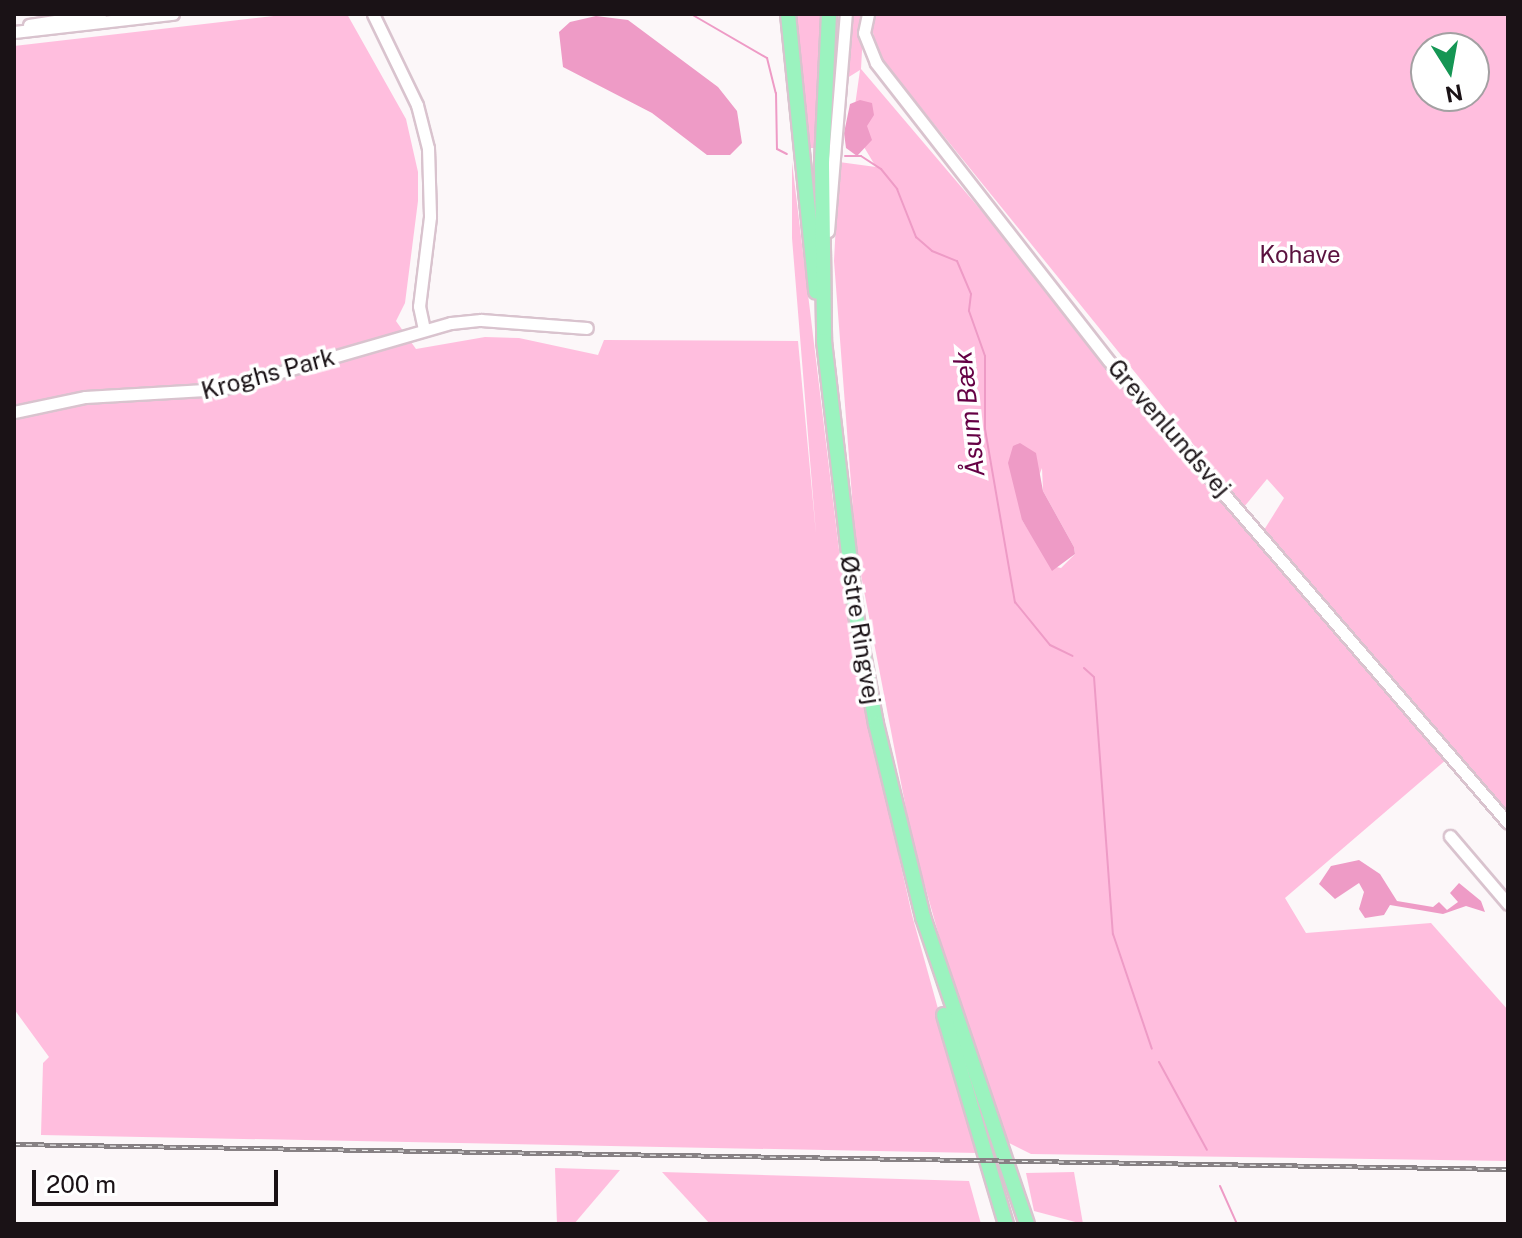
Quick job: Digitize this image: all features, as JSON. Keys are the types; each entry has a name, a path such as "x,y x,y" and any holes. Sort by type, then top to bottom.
{"main road":[{"path":"788,14 808,240 824,341"},
{"name":"Østre Ringvej","path":"829,14 824,341 856,615 876,724 923,917 1027,1224"},
{"path":"923,917 956,1061 1006,1224"}],"street":[{"path":"14,30 100,14"},
{"path":"14,30 173,14"},
{"path":"373,14 417,105 428,148 430,217 419,306 424,329"},
{"path":"823,255 846,14"},
{"name":"Grevenlundsvej","path":"868,14 864,33 876,63 1109,361 1508,823"},
{"name":"Kroghs Park","path":"14,412 85,397 222,389 424,329 481,320 587,328"},
{"path":"1450,836 1507,901"}],"green space":[{"path":"291,14 347,14 406,119 418,172 418,201 405,303 396,321 416,349 485,337 519,338 598,355 604,340 798,341 816,534 792,238 792,162 840,558 873,740 912,915 978,1153 41,1135 43,1063 49,1057 14,1009 14,46"},
{"path":"794,14 821,14 819,148 805,148"},
{"path":"853,14 864,14 861,69 1447,759 1285,898 1306,933 1431,923 1508,1010 1508,1161 1031,1154 1007,1142 948,968 912,840 856,549 834,261 839,162 876,167 852,127 860,70 844,80","holes":["1042,468 1043,491 1074,547 1075,554 1061,568 1051,566 1022,520"]},
{"name":"Kohave","path":"876,14 1508,14 1508,813 1264,530 1284,498 1267,479 1244,507 879,56 871,25"},
{"path":"555,1168 620,1170 574,1224 557,1224"},
{"path":"662,1172 969,1181 981,1224 710,1224"},
{"path":"1074,1172 1083,1224 1034,1211 1026,1173"}],"shaded area":[{"path":"596,16 628,20 718,87 737,111 742,143 730,155 707,155 652,113 563,67 559,32 570,22"},
{"path":"860,100 872,103 874,115 867,126 872,140 857,156 846,148 844,133 850,104"},
{"path":"1020,443 1036,453 1043,491 1074,547 1075,554 1052,571 1022,520 1008,463 1013,446"},
{"path":"1359,860 1380,874 1397,901 1433,907 1439,902 1447,910 1458,902 1450,893 1459,883 1481,901 1485,912 1466,906 1443,914 1390,905 1384,915 1365,918 1359,909 1364,892 1359,883 1335,899 1319,884 1331,866"}],"waterway":[{"name":"Åsum Bæk","path":"691,14 767,58 776,93 777,149 787,154"},
{"name":"Åsum Bæk","path":"845,156 861,156 881,169 897,189 916,237 932,251 957,261 971,294 969,311 985,356 985,429 1015,602 1050,645 1073,656"},
{"name":"Åsum Bæk","path":"1084,668 1094,677 1113,934 1152,1049"},
{"name":"Åsum Bæk","path":"1159,1062 1207,1150"},
{"name":"Åsum Bæk","path":"1220,1186 1237,1224"}],"railway":[{"path":"14,1144 1508,1169"}]}
